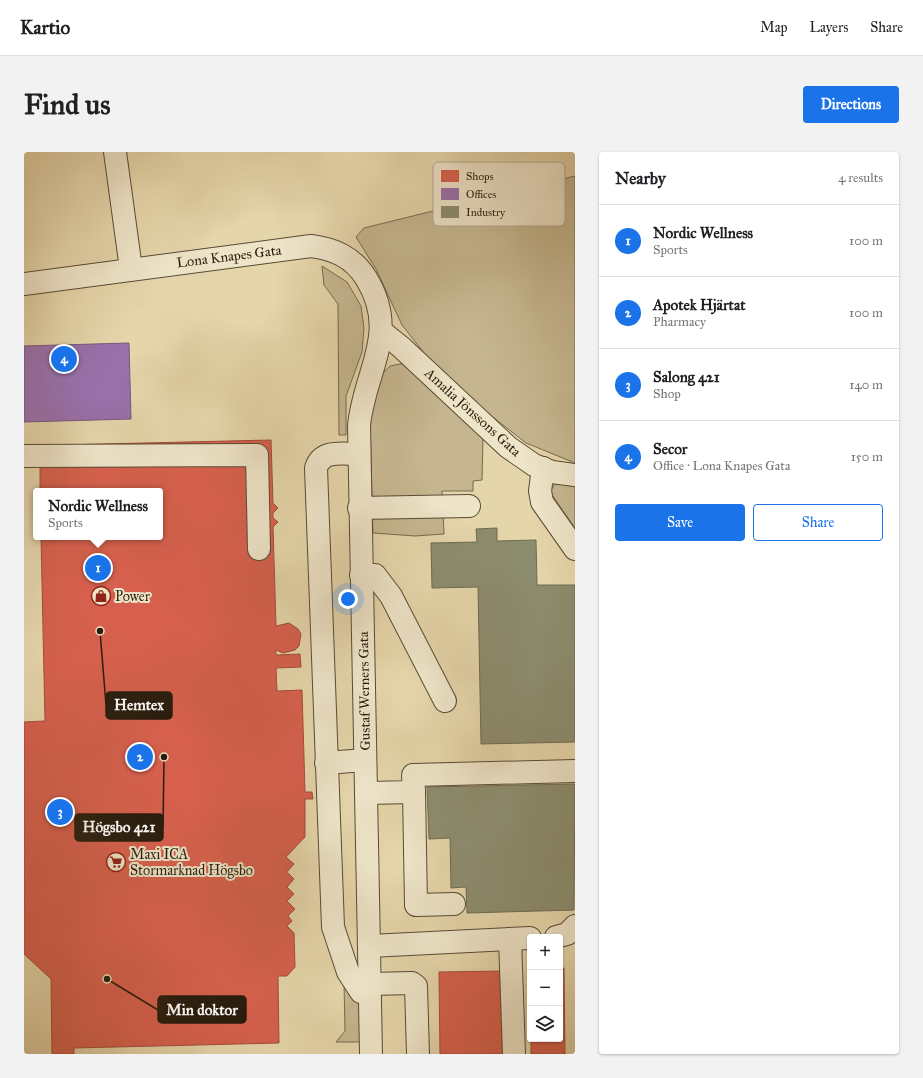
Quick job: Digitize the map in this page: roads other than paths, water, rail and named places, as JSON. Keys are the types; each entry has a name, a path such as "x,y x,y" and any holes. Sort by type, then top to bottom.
{"street":[{"path":"115,152 131,269"},
{"name":"Lona Knapes Gata","path":"24,284 310,246 325,248 348,258 364,275 371,286 378,305 381,331"},
{"name":"Gustaf Werners Gata","path":"371,1054 359,454 361,405 378,352 381,331"},
{"name":"Amalia Jönssons Gata","path":"381,331 401,347 508,447 534,465 552,472 575,475"},
{"path":"359,454 331,454 318,460 316,468 333,927 348,972 361,992 370,988 412,983 416,986 418,1054"},
{"path":"24,456 257,455 259,549"},
{"path":"543,468 540,491 542,502 575,548"},
{"path":"360,508 469,506"},
{"path":"361,575 375,575 391,596 445,700"},
{"path":"326,763 365,760"},
{"path":"454,904 416,905 413,775 575,771"},
{"path":"366,793 414,792"},
{"path":"563,935 567,934 575,926"},
{"path":"370,946 520,939 514,1054"}],"place":[{"name":"Secor","path":"64,359"},
{"name":"Nordic Wellness","path":"98,568"},
{"name":"Power","path":"101,596"},
{"name":"Hemtex","path":"100,631"},
{"name":"Apotek Hjärtat","path":"140,757"},
{"name":"Högsbo 421","path":"164,757"},
{"name":"Salong 421","path":"60,812"},
{"name":"Maxi ICA Stormarknad Högsbo","path":"116,862"},
{"name":"Min doktor","path":"107,979"}]}
